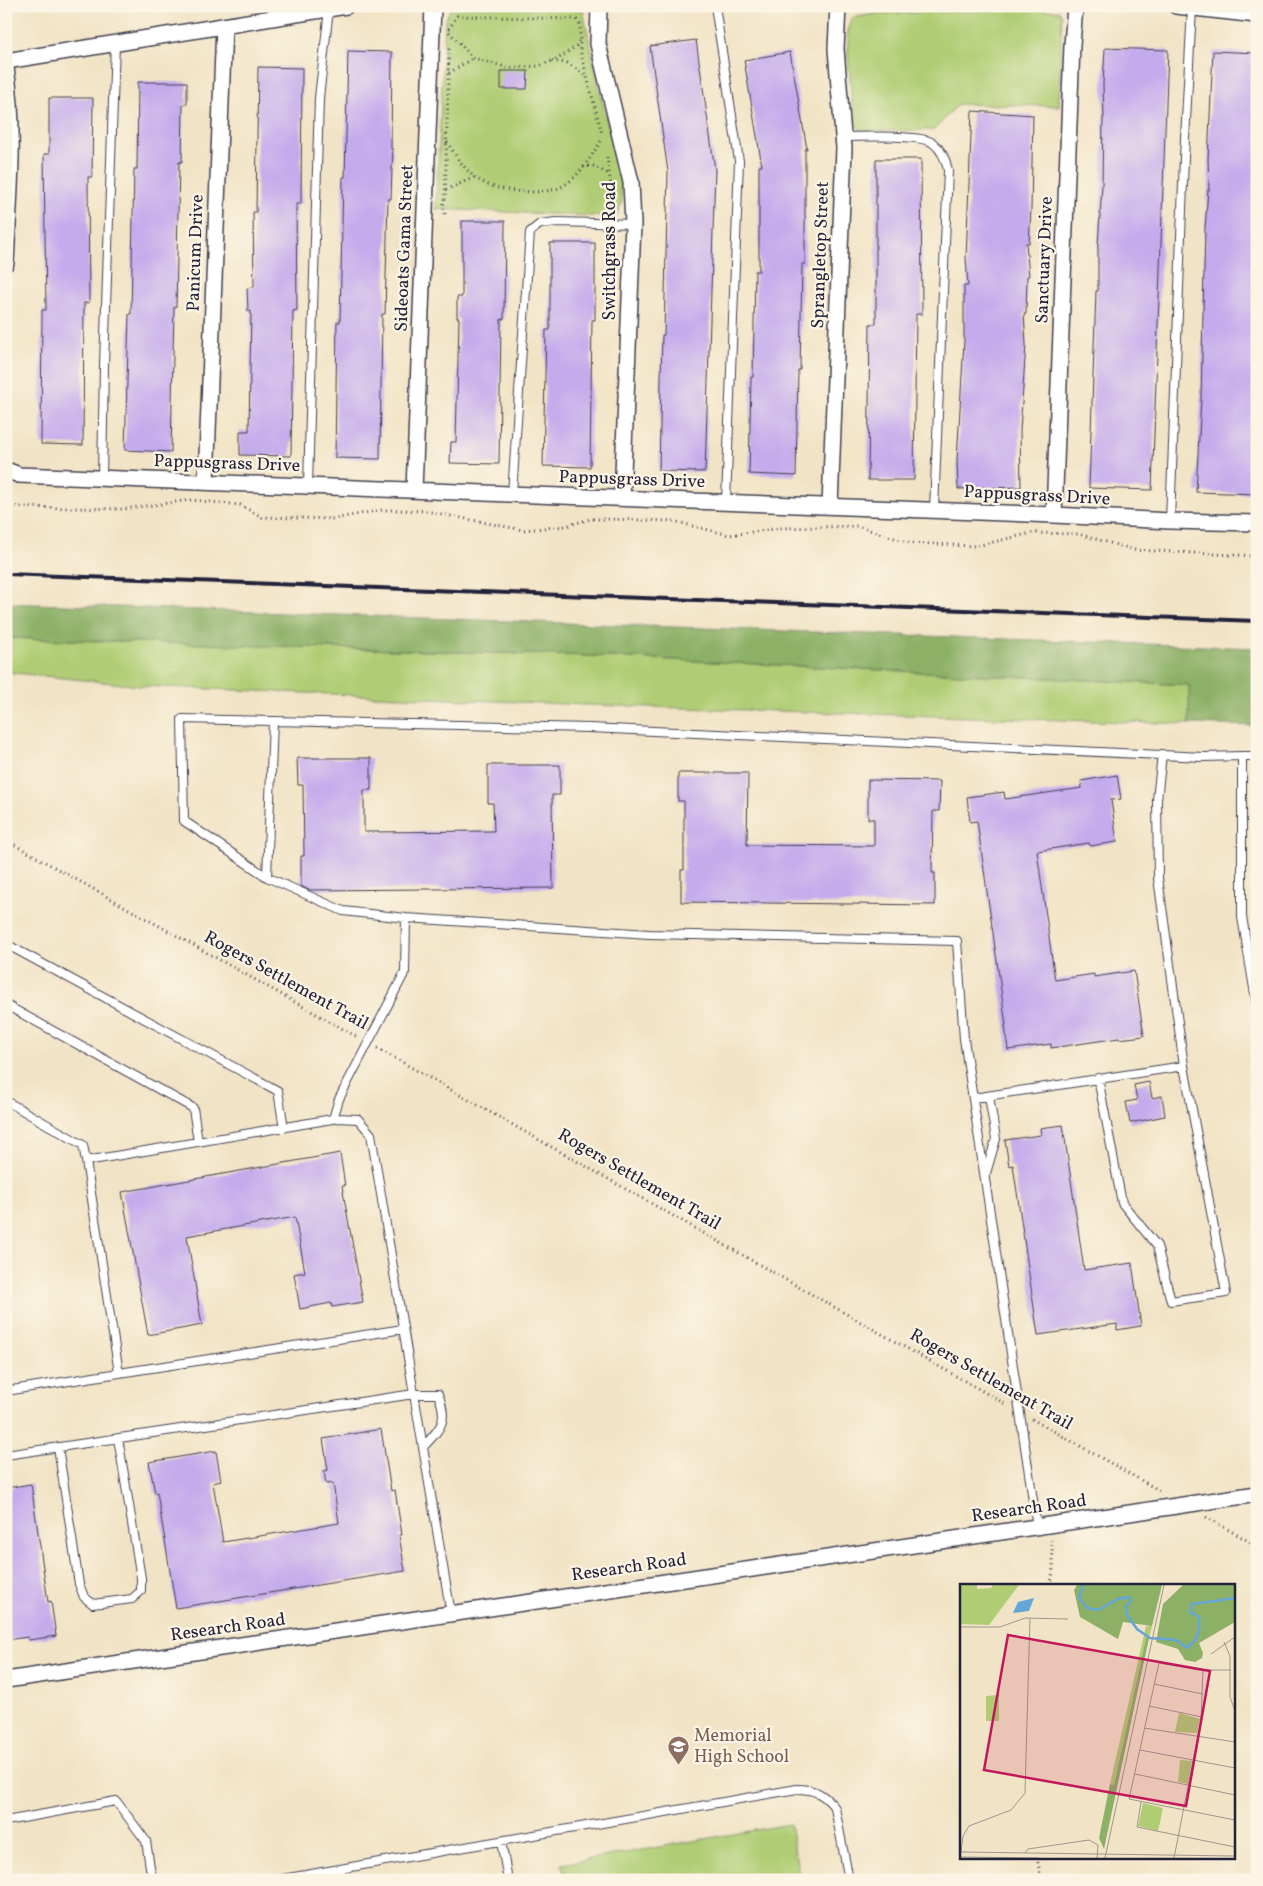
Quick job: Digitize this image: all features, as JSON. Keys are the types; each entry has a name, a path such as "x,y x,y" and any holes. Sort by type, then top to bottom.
{"street":[{"path":"6,61 346,6"},
{"name":"Sideoats Gama Street","path":"414,490 433,6"},
{"name":"Switchgrass Road","path":"599,6 598,44 631,182 633,224 622,498"},
{"name":"Sprangletop Street","path":"830,506 844,137 836,49 838,6"},
{"name":"Sanctuary Drive","path":"1054,515 1075,6"},
{"path":"1176,6 1257,15"},
{"name":"Panicum Drive","path":"206,482 224,26"},
{"path":"6,68 10,97 11,132 6,263"},
{"name":"Pappusgrass Drive","path":"6,470 19,475 1257,523"},
{"name":"Research Road","path":"6,1680 1257,1494"}],"lane":[{"path":"715,6 739,162 726,502"},
{"path":"1170,521 1184,158 1192,8"},
{"path":"308,486 319,98 328,9"},
{"path":"102,478 115,43"},
{"path":"844,137 915,138 933,142 945,157 948,170 934,510"},
{"path":"512,494 530,232 540,224 556,222 633,224"},
{"path":"1037,1526 964,1039 957,941 649,934 406,918 343,911 267,877 184,821 182,719 599,728 1203,757 1257,756"},
{"path":"267,877 273,721"},
{"path":"1098,1078 1122,1203 1158,1246 1171,1301 1226,1293 1184,1066 1158,878 1157,800 1162,754"},
{"path":"1242,756 1242,917 1257,1006"},
{"path":"332,1119 339,1099 405,972 406,918"},
{"path":"6,944 278,1091 284,1128"},
{"path":"6,1005 193,1108 198,1142"},
{"path":"973,1098 1184,1066"},
{"path":"985,1175 996,1139 989,1096"},
{"path":"6,1101 83,1145 119,1373"},
{"path":"86,1161 332,1119 358,1119 371,1134 451,1614"},
{"path":"6,1391 403,1330"},
{"path":"6,1455 414,1394 438,1394 443,1406 443,1421 438,1431 422,1447"},
{"path":"58,1447 79,1584 84,1597 93,1604 132,1599 141,1591 140,1578 118,1438"},
{"path":"277,1880 807,1789 818,1792 828,1799 835,1808 849,1880"},
{"path":"6,1821 116,1801 146,1841 152,1880"},
{"path":"501,1841 508,1880"},
{"path":"331,1870 332,1880"}],"path":[{"path":"445,214 449,32 456,16 576,19 580,24 580,50 604,145"},
{"path":"449,32 473,58 509,68 540,66 552,61 576,46 580,38"},
{"path":"448,74 473,58"},
{"path":"552,61 567,63 586,76"},
{"path":"446,142 468,171 480,181 498,188 522,192 548,191 561,187 576,176 603,138"},
{"path":"606,152 613,200 613,224"},
{"path":"583,167 593,166 610,175"},
{"path":"445,190 475,177"},
{"path":"6,504 18,507 123,509 191,500 240,505 262,517 333,519 382,510 416,510 523,530 566,526 590,518 673,521 729,535 781,528 857,526 910,543 976,546 1032,533 1078,534 1134,550 1257,556"},
{"name":"Rogers Settlement Trail","path":"6,840 367,1042"},
{"name":"Rogers Settlement Trail","path":"376,1047 1014,1408"},
{"name":"Rogers Settlement Trail","path":"1031,1418 1170,1497"},
{"path":"1204,1516 1257,1546"},
{"path":"1050,1584 1054,1562 1051,1539"},
{"path":"1037,1858 1041,1880"}],"green space":[{"path":"452,6 583,10 618,167 622,202 616,217 436,209 445,20"},
{"path":"1031,9 1059,11 1062,15 1059,106 958,104 934,130 861,131 854,122 848,57 848,31 852,18 874,14"},
{"path":"6,603 1257,648 1257,726 1189,724 1189,685 591,656 6,638"},
{"path":"6,638 591,656 1190,685 1189,724 588,705 141,686 6,672"},
{"path":"790,1824 800,1880 565,1880 562,1864"}],"building":[{"path":"696,40 715,170 705,472 659,471 668,172 650,46"},
{"path":"1105,48 1168,50 1152,490 1089,488 1102,186"},
{"path":"348,51 392,52 391,149 393,149 391,199 388,199 385,314 382,314 380,459 335,458 337,322 340,322"},
{"path":"1213,51 1257,53 1257,494 1196,492"},
{"path":"790,52 807,149 805,149 805,264 802,264 796,476 749,474 755,271 759,271 759,166 762,166 744,60"},
{"path":"258,67 302,68 301,204 296,204 297,310 293,311 291,456 240,455 240,431 249,431 251,311 248,311 247,288 254,287 253,212 256,212"},
{"path":"501,71 528,71 527,89 501,89"},
{"path":"138,82 187,82 187,104 183,104 182,162 179,162 171,452 125,450 129,314 131,314 134,169 137,169"},
{"path":"49,98 93,98 92,177 88,177 89,303 84,303 83,445 41,444 42,310 46,310 44,154 49,154"},
{"path":"972,111 1033,115 1031,209 1029,243 1026,243 1029,276 1027,276 1026,314 1024,314 1026,344 1020,431 1021,487 958,489 957,460 964,341 964,286 968,286 966,258"},
{"path":"876,159 921,159 922,314 916,314 914,480 868,480 870,324 876,324"},
{"path":"462,221 505,221 504,319 501,319 499,464 450,463 451,442 456,442 459,318 457,318 457,297 462,297"},
{"path":"550,243 595,243 595,320 592,320 590,467 543,466 546,330 550,330"},
{"path":"297,758 371,758 371,790 364,790 364,832 494,831 493,803 488,803 488,765 560,765 560,795 552,795 553,888 309,890 301,886 301,856 304,856 303,785 298,785"},
{"path":"678,773 748,773 747,845 874,846 874,819 868,819 868,780 940,781 939,811 933,811 932,873 935,873 935,905 681,902 681,870 684,870 684,801 678,801"},
{"path":"1117,775 1121,799 1111,800 1117,842 1090,846 1089,843 1037,851 1055,980 1094,974 1094,977 1134,971 1144,1036 1051,1048 1051,1044 1008,1050 977,821 970,822 967,797 1004,792 1005,799 1082,788 1081,781"},
{"path":"1149,1082 1152,1098 1162,1096 1165,1116 1130,1123 1126,1102 1137,1100 1134,1085"},
{"path":"1063,1125 1084,1270 1132,1263 1141,1326 1117,1330 1117,1324 1038,1335 1013,1165 1009,1166 1005,1140 1041,1135 1040,1128"},
{"path":"340,1153 345,1186 342,1186 363,1302 332,1307 331,1303 300,1309 294,1274 305,1272 295,1217 187,1236 202,1325 148,1335 122,1192"},
{"path":"381,1429 391,1491 395,1490 402,1535 399,1535 405,1571 176,1608 157,1492 155,1493 149,1462 216,1451 221,1481 213,1483 223,1542 339,1523 333,1483 326,1484 324,1471 328,1470 323,1439"},
{"path":"31,1484 48,1602 51,1601 56,1636 29,1640 28,1637 6,1640 6,1488"}],"railway":[{"path":"6,574 1257,621"}],"place":[{"name":"Memorial High School","path":"678,1765"}]}
